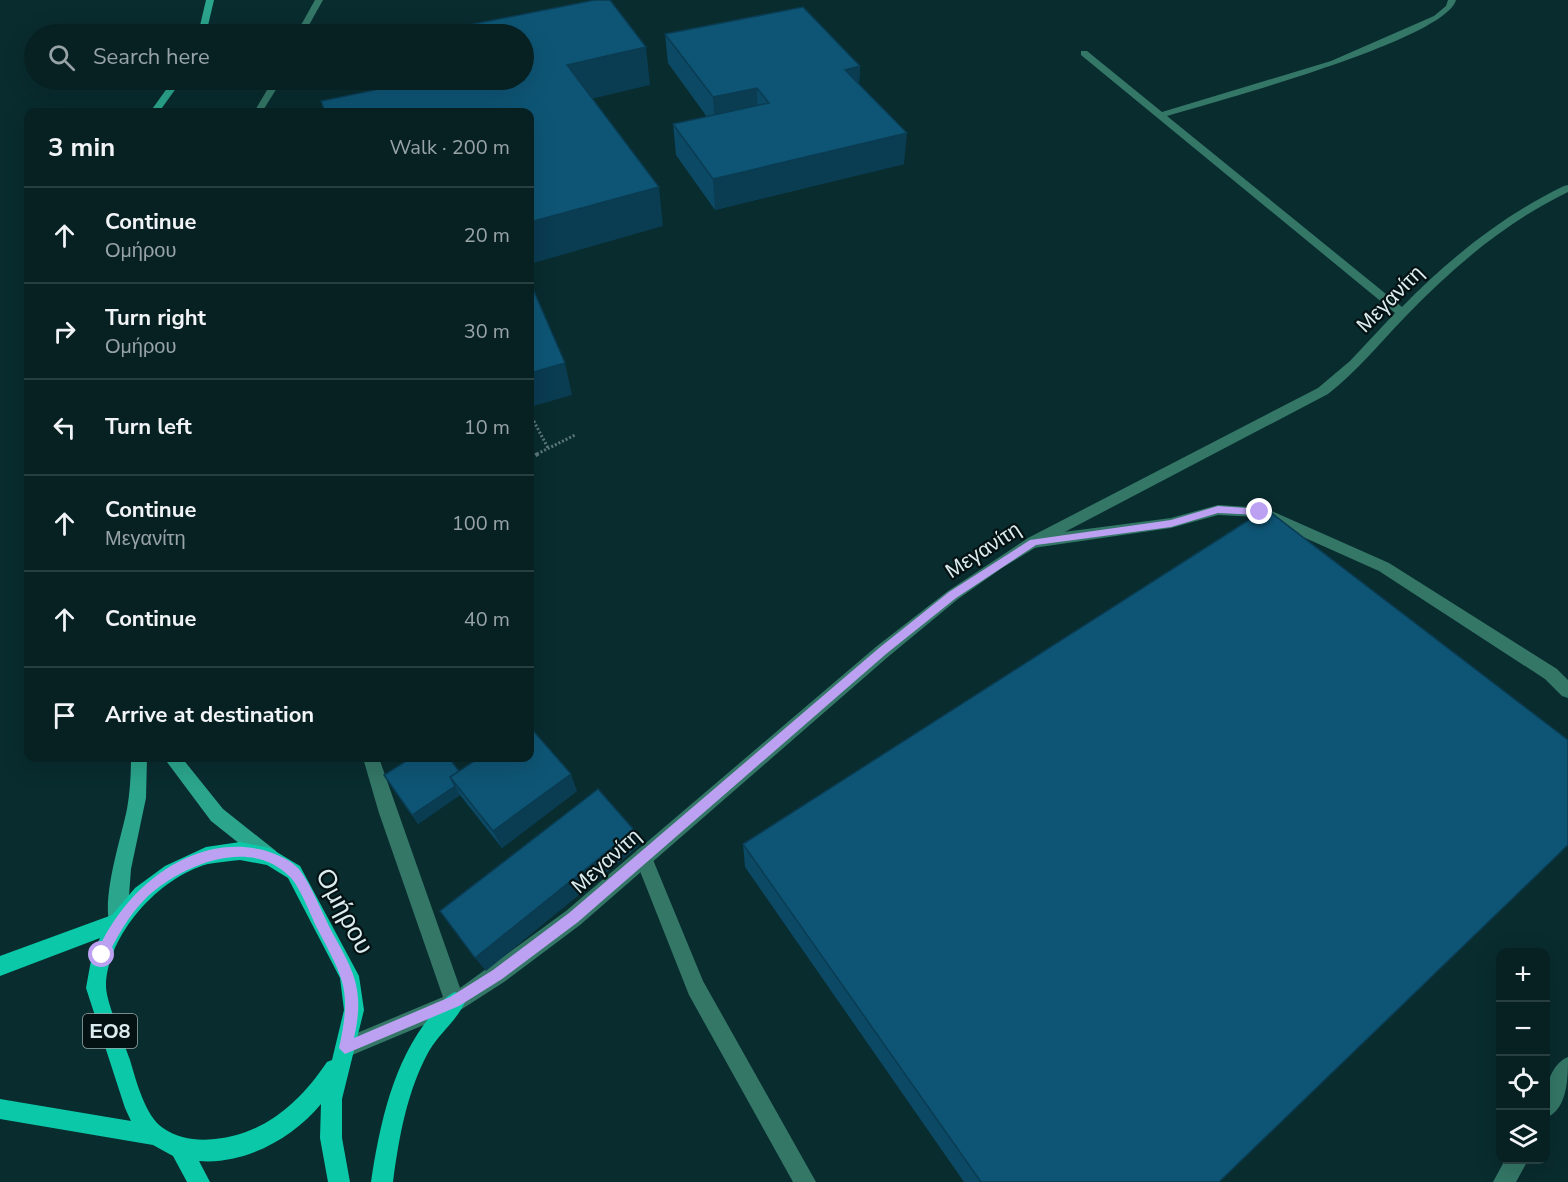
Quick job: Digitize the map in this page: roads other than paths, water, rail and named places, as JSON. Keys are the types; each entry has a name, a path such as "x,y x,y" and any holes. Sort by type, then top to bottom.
{"main road":[{"path":"204,24 210,0"},
{"path":"157,108 170,90"},
{"path":"118,922 122,863 136,817 141,781 139,762"},
{"path":"175,762 217,815 270,857"},
{"name":"Ομήρου","path":"154,1135 135,1108 96,988 102,955 118,922 142,894 171,872 206,856 240,851 270,857 294,872 349,976 354,1010 332,1099 331,1138 339,1182"},
{"name":"ΕΟ8","path":"0,966 118,922"},
{"path":"382,1182 388,1136 411,1067 424,1042 455,1002"},
{"name":"Ομήρου","path":"180,1148 218,1152 257,1141 292,1119 324,1086 345,1048"},
{"name":"ΕΟ8","path":"0,1109 154,1135 180,1148"},
{"path":"180,1148 199,1182"}],"street":[{"path":"306,24 319,0"},
{"path":"1161,115 1334,63 1437,18 1450,7 1452,0"},
{"path":"1084,53 1402,313"},
{"path":"260,108 271,90"},
{"name":"Μεγανίτη","path":"345,1048 455,1002 497,975 573,918 891,644 953,595 1033,542 1323,391 1347,374 1402,313 1470,250 1550,196 1568,188"},
{"path":"1033,542 1171,523 1218,510 1260,512 1384,567 1551,674 1568,691"},
{"path":"373,762 388,813 455,1002"},
{"path":"643,856 696,988 805,1182"},
{"path":"1550,1099 1568,1067"},
{"path":"1504,1182 1515,1164"}]}
